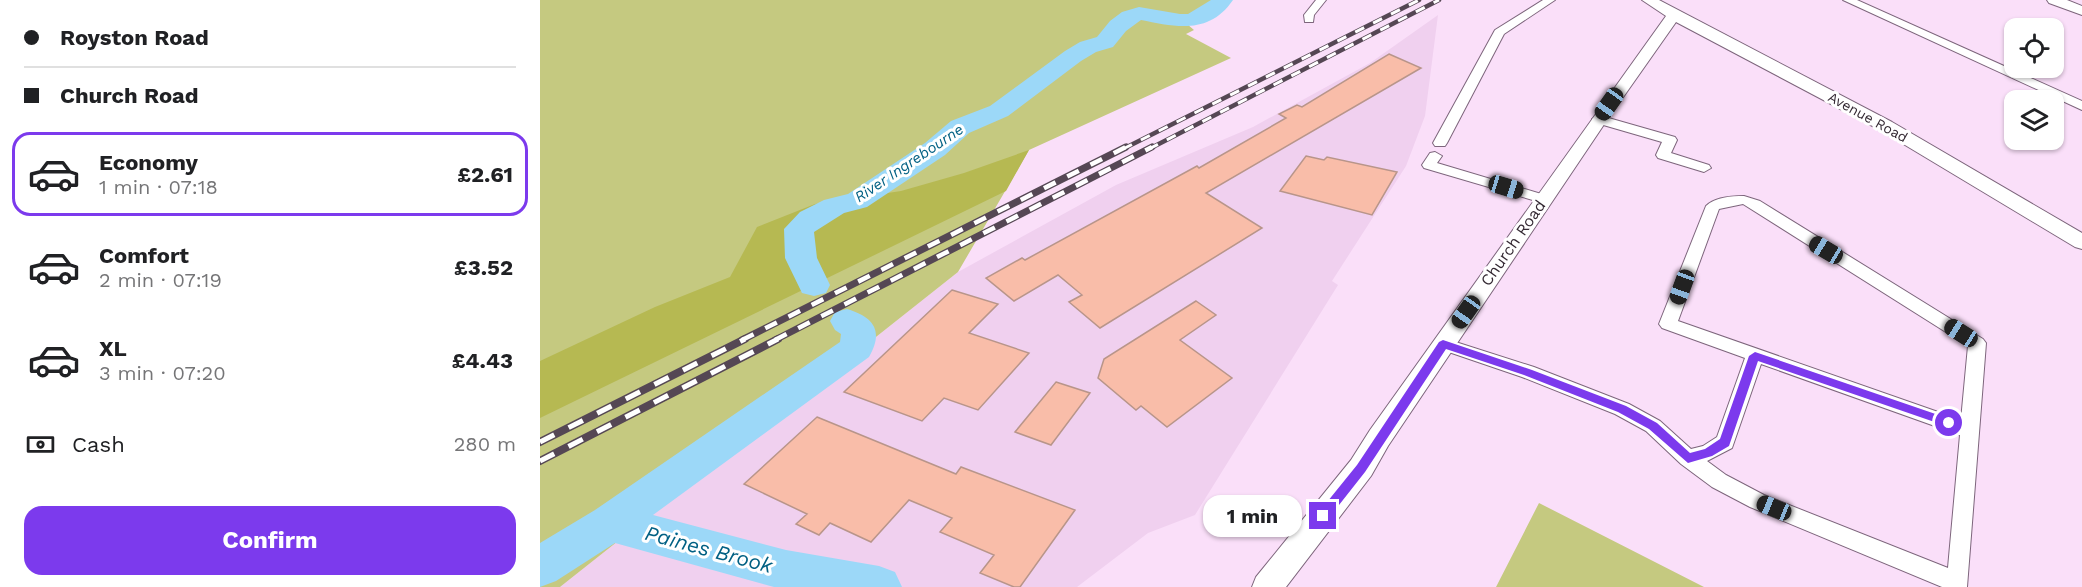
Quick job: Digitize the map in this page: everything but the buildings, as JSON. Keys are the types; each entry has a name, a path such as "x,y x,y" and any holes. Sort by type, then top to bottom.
{"street":[{"path":"1309,20 1321,0"},
{"path":"1543,198 1429,165 1499,32 1550,0"},
{"name":"Avenue Road","path":"1648,0 1868,116 2082,242"},
{"path":"1848,0 2082,106"},
{"path":"2054,0 2082,11"},
{"name":"Church Road","path":"1267,587 1361,468 1543,198 1671,18 1677,17"},
{"path":"1598,120 1670,140 1663,155 1704,168"},
{"path":"1443,344 1528,372 1622,409 1653,426 1688,458 1719,481 1757,501 1958,583 1971,431 1977,343 1755,204 1744,200 1728,201 1713,206 1668,324 1971,431"},
{"path":"1688,458 1708,453 1725,442 1755,356"}],"shaded area":[{"path":"1438,15 1425,116 1406,166 1332,281 1338,285 1195,515 1148,533 1077,587 560,587 958,272 1116,185 1253,127 1370,63"},
{"path":"1029,150 1006,191 540,418 540,361 655,307 730,277 757,227 815,204 901,191 964,173"}],"green space":[{"path":"540,0 1229,0 1212,14 1187,24 1194,30 1186,34 1231,58 1029,150 958,272 560,587 540,587"},
{"path":"1539,503 1704,587 1496,587"}],"waterway":[{"name":"River Ingrebourne","path":"814,285 801,258 799,229 811,219 834,206 857,201 935,149 960,127 999,111 1073,56 1088,47 1105,42 1118,26 1130,17 1139,13 1180,21 1193,20 1212,10 1223,0"},
{"name":"River Ingrebourne","path":"610,523 857,348 859,329 847,321"},
{"name":"River Ingrebourne","path":"540,567 610,523"},
{"name":"Paines Brook","path":"610,523 786,570 879,587"}],"railway":[{"path":"1123,149 1419,0"},
{"path":"1149,149 1439,0"},
{"path":"742,340 1126,147"},
{"path":"775,340 1152,147"},
{"path":"540,442 745,339"},
{"path":"540,461 778,339"}],"route":[{"path":"1323,516 1361,468 1443,344 1528,372 1622,409 1653,426 1688,458 1708,453 1725,442 1755,356 1949,423"}]}
